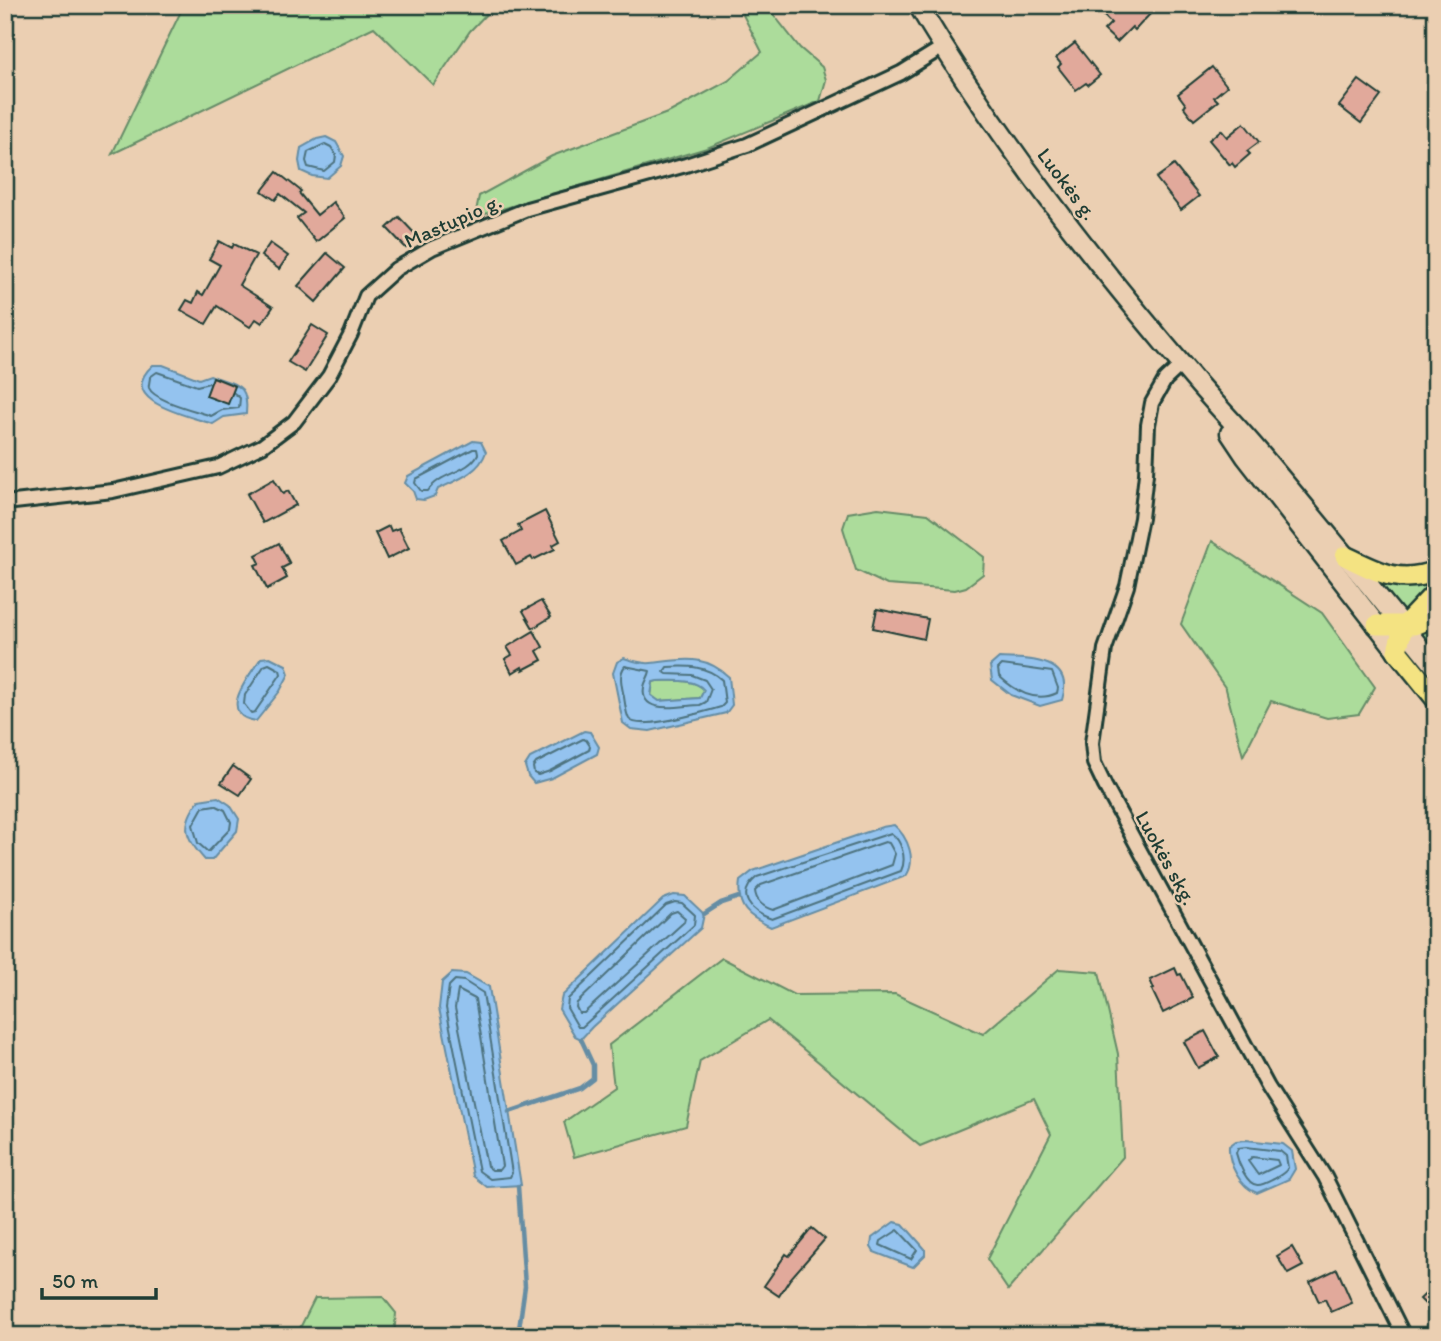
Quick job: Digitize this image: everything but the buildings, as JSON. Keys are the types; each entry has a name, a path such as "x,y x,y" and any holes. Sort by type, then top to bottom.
{"main road":[{"name":"Luokės g.","path":"918,5 1016,155 1079,237 1436,667"},
{"name":"Luokės g.","path":"1195,380 1246,457 1436,699"},
{"path":"1345,556 1379,573 1399,578 1419,578 1436,571"},
{"path":"1397,651 1403,627 1436,592"},
{"path":"1377,625 1403,627 1436,616"}],"street":[{"name":"Mastupio g.","path":"5,503 113,491 218,467 262,446 294,422 334,365 366,296 396,269 432,248 527,209 686,165 747,145 901,73 943,47"},
{"name":"Luokės skg.","path":"1182,364 1164,380 1152,403 1147,425 1142,518 1127,586 1105,649 1092,743 1094,763 1268,1087 1325,1177 1404,1336"}],"green space":[{"path":"184,5 495,5 470,31 433,85 374,27 112,154"},
{"path":"738,5 766,5 800,48 822,67 826,80 820,101 707,148 475,217 479,196 552,156 670,112 728,81 762,52"},
{"path":"878,508 928,514 984,557 983,574 966,587 955,590 887,585 856,570 843,528 848,513"},
{"path":"1212,541 1322,613 1375,687 1359,714 1327,718 1271,701 1243,756 1226,689 1181,624"},
{"path":"1375,579 1436,581 1403,615"},
{"path":"1436,627 1436,653 1419,632"},
{"path":"653,682 689,682 705,690 700,698 659,701 651,696"},
{"path":"722,958 794,995 895,994 983,1034 1059,969 1099,972 1118,1054 1123,1157 1008,1290 987,1259 1051,1134 1034,1099 920,1146 768,1020 700,1061 686,1126 574,1157 564,1122 614,1087 609,1045"},
{"path":"383,1297 396,1313 394,1336 296,1336 315,1298"}],"water":[{"path":"326,137 336,142 344,156 341,166 327,178 301,171 301,148"},
{"path":"153,365 163,365 199,379 210,375 234,384 243,390 246,414 224,417 213,424 159,405 148,397 142,388 143,378"},
{"path":"473,441 481,442 486,452 473,471 438,489 435,496 424,500 416,499 405,483 408,476"},
{"path":"270,657 286,665 289,674 280,691 256,721 244,717 238,711 237,703 244,684 261,658"},
{"path":"624,658 644,663 692,660 710,664 729,677 732,705 726,713 650,731 631,729 623,723 613,673 617,662","holes":["653,682 689,682 704,690 700,698 659,701 651,695"]},
{"path":"999,658 1036,661 1056,669 1062,676 1064,686 1062,700 1040,706 1011,695 992,680 990,666"},
{"path":"584,731 590,732 599,747 597,754 552,778 534,783 525,766 530,758"},
{"path":"218,797 230,805 239,819 237,831 212,860 205,860 189,838 187,824 199,800"},
{"path":"894,825 907,842 911,856 906,876 771,927 750,915 742,905 740,881 753,871"},
{"path":"674,895 685,896 704,914 701,928 581,1039 575,1036 559,1009 562,996 663,899"},
{"path":"452,973 466,974 489,987 521,1185 487,1187 473,1176 439,1008 442,982"},
{"path":"1236,1141 1283,1144 1292,1151 1295,1169 1289,1179 1257,1193 1245,1186 1233,1167 1229,1146"},
{"path":"894,1222 903,1224 925,1249 925,1255 913,1267 874,1252 871,1247 872,1238"}],"waterway":[{"path":"704,914 721,903 739,897"},
{"path":"509,1112 580,1088 593,1078 593,1065 581,1039"},
{"path":"518,1186 525,1286 518,1336"}]}
